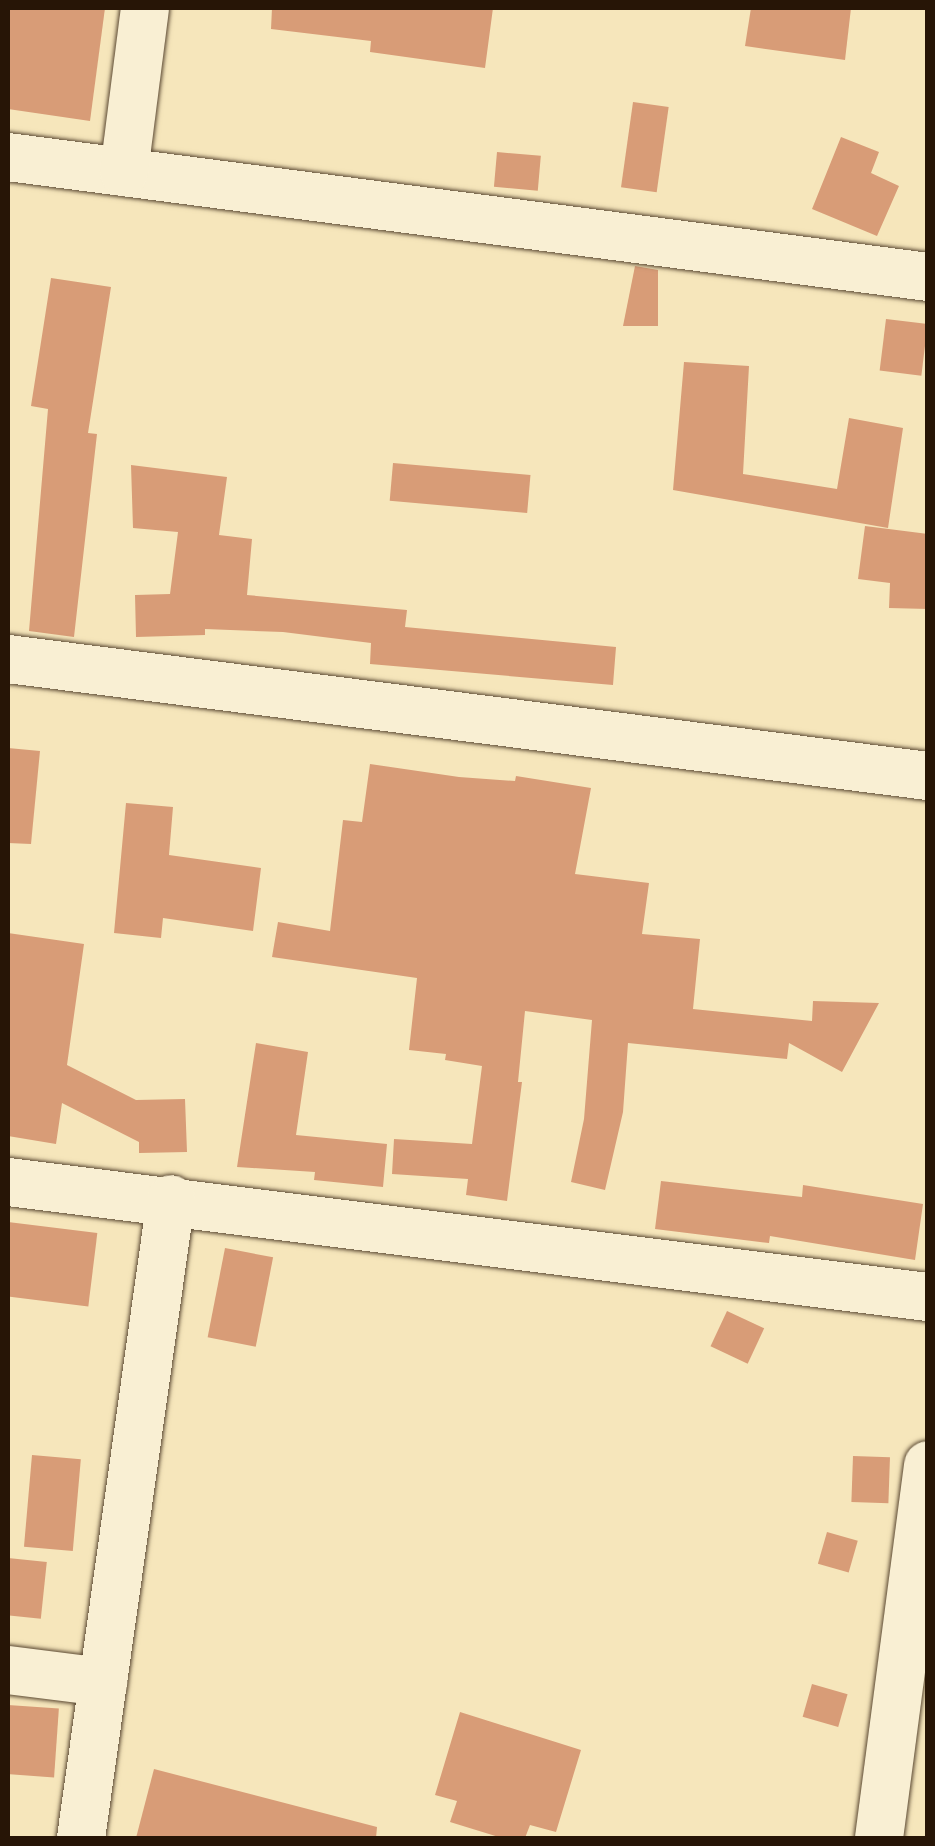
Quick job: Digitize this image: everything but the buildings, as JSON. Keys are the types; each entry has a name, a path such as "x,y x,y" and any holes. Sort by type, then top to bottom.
{"street":[{"path":"124,172 145,8"},
{"path":"8,157 928,277"},
{"path":"8,659 928,776"},
{"path":"8,1182 171,1199 928,1297"},
{"path":"82,1838 171,1199"},
{"path":"879,1838 928,1465"},
{"path":"8,1670 103,1682"}]}
